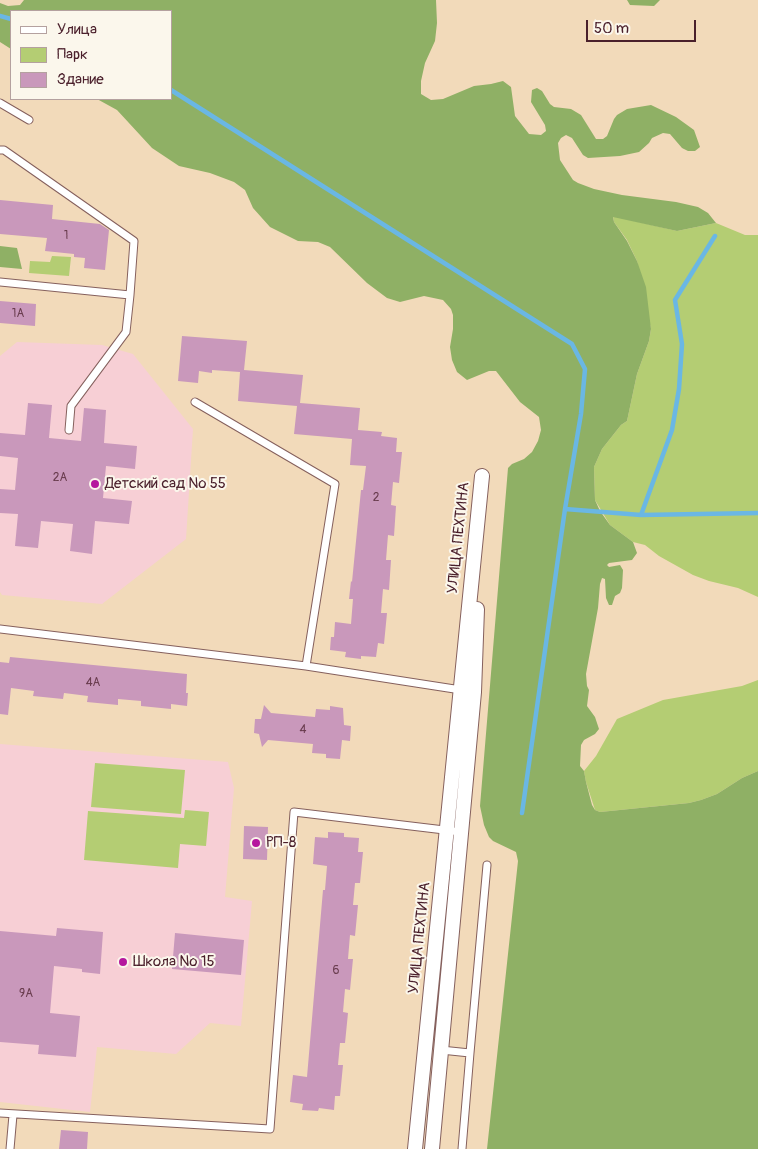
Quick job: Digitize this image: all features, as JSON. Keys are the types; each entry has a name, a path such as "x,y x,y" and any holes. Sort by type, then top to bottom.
{"street":[{"name":"УЛИЦА ПЕХТИНА","path":"415,1149 447,830 467,691 482,476 467,691 461,832 432,1149"}],"lane":[{"path":"0,103 29,120"},
{"path":"0,150 4,150 134,241 126,332 71,406 69,430"},
{"path":"0,282 130,294"},
{"path":"196,402 335,484 306,666"},
{"path":"0,629 306,666 467,691"},
{"path":"0,1113 270,1129 294,812 461,832"},
{"path":"462,1149 488,865"},
{"path":"441,1050 470,1053"},
{"path":"10,1149 13,1115"}],"shaded area":[{"name":"Детский сад № 55","path":"17,342 102,345 133,354 193,429 186,539 102,604 2,595 0,592 0,356"},
{"name":"Школа № 15","path":"0,744 228,762 234,788 225,897 252,901 241,1026 210,1023 176,1054 97,1047 90,1112 0,1102"}],"green space":[{"path":"24,0 436,0 437,23 435,41 425,63 421,81 421,94 431,100 443,99 474,86 503,81 511,87 515,116 529,134 541,135 546,131 545,125 531,102 532,90 537,88 542,91 554,107 571,109 581,115 596,139 603,139 607,136 617,115 627,109 651,105 676,117 694,130 700,147 695,151 688,151 682,148 670,134 663,133 652,138 639,152 620,156 588,158 583,155 572,138 566,135 558,143 560,160 573,180 578,183 594,189 622,195 676,202 698,207 708,213 716,223 677,231 613,217 614,222 627,241 637,261 646,287 651,329 649,341 637,374 627,421 621,425 602,449 594,467 595,500 600,511 610,525 633,542 637,553 632,560 609,563 607,565 609,567 620,565 623,570 622,588 620,593 615,596 612,605 609,605 606,598 605,579 602,578 600,584 598,608 586,674 589,690 587,706 595,717 599,729 595,734 584,740 581,745 580,766 584,771 592,805 595,810 600,812 689,803 701,800 717,794 742,778 758,771 758,1149 487,1149 518,861 516,852 493,841 489,837 480,806 508,468 532,452 541,430 539,417 520,402 496,371 489,371 467,380 457,372 452,360 450,347 453,315 451,309 443,300 424,296 400,302 387,298 367,283 330,247 318,242 298,241 270,227 253,208 245,190 234,182 210,173 179,166 152,148 117,110 99,100 172,100 172,10 10,10 10,48 0,42 0,3 8,6 20,5"},
{"path":"627,0 660,0 654,6 630,5"},
{"path":"613,216 677,231 716,223 745,235 758,235 758,597 738,588 693,575 659,556 645,545 633,542 610,525 595,500 594,467 602,449 621,425 627,421 637,374 649,341 651,329 637,261 627,240 614,222"},
{"path":"0,246 17,248 22,269 0,267"},
{"path":"52,256 71,257 69,276 29,273 30,261 50,262"},
{"path":"758,680 758,771 742,778 717,794 689,803 600,812 595,810 584,771 596,756 617,719 663,700 742,686"},
{"path":"95,763 185,770 181,814 91,807"},
{"path":"185,810 209,812 206,846 180,844 178,868 84,860 88,811 184,818"}],"building":[{"path":"0,200 53,205 52,219 100,224 109,230 105,270 84,268 85,258 74,257 74,254 45,251 47,238 0,234"},
{"path":"0,301 36,304 35,326 0,323"},
{"path":"182,336 247,341 244,370 303,375 300,403 360,408 358,430 382,432 381,436 397,438 396,452 402,452 399,483 393,482 391,505 396,506 394,536 388,535 386,560 391,560 389,590 383,589 381,613 387,613 384,644 378,643 376,657 361,656 361,659 345,657 346,652 330,650 331,637 334,637 335,622 351,624 353,599 349,599 361,490 363,490 366,466 350,465 352,439 294,434 297,406 238,401 240,372 212,370 212,373 199,371 198,383 178,381"},
{"path":"28,403 52,405 49,438 81,441 84,408 106,410 104,443 137,446 135,469 106,466 103,498 132,501 129,524 95,521 92,554 70,551 73,524 41,521 38,548 15,546 18,514 0,513 0,489 15,490 18,458 0,456 0,433 25,435"},
{"path":"10,657 187,674 187,706 171,704 171,709 141,706 141,701 118,699 118,705 87,702 88,696 64,693 63,699 33,696 34,691 11,688 8,715 0,714 0,662 9,663"},
{"path":"264,705 271,713 315,717 316,709 330,710 330,706 343,708 344,725 351,726 350,741 342,740 340,759 326,758 326,754 312,753 313,744 268,740 262,747 259,734 254,733 255,719 261,719"},
{"name":"РП-8","path":"244,826 268,827 267,860 243,859"},
{"path":"328,832 344,833 344,837 359,838 358,852 363,852 360,883 355,883 353,905 358,905 355,936 350,935 348,959 353,959 350,990 345,989 343,1012 348,1013 345,1043 340,1043 338,1065 343,1065 340,1096 335,1096 334,1110 319,1108 318,1111 302,1110 303,1104 290,1102 293,1075 307,1077 323,890 325,890 327,866 313,864 315,837 328,838"},
{"path":"57,928 103,932 100,974 82,972 82,969 54,966 50,1013 80,1016 76,1057 38,1054 39,1045 0,1042 0,931 56,936"},
{"path":"175,933 244,940 241,975 172,969"},
{"path":"61,1130 88,1132 87,1149 59,1149"}],"waterway":[{"path":"0,16 10,19"},
{"path":"172,91 572,344 585,369 581,414 565,509 522,813"},
{"path":"565,509 641,515 672,430 679,389 682,344 675,300 715,236"},
{"path":"641,515 758,513"}],"place":[{"name":"Детский сад № 55","path":"95,484"},
{"name":"РП-8","path":"256,843"},
{"name":"Школа № 15","path":"123,962"}]}
